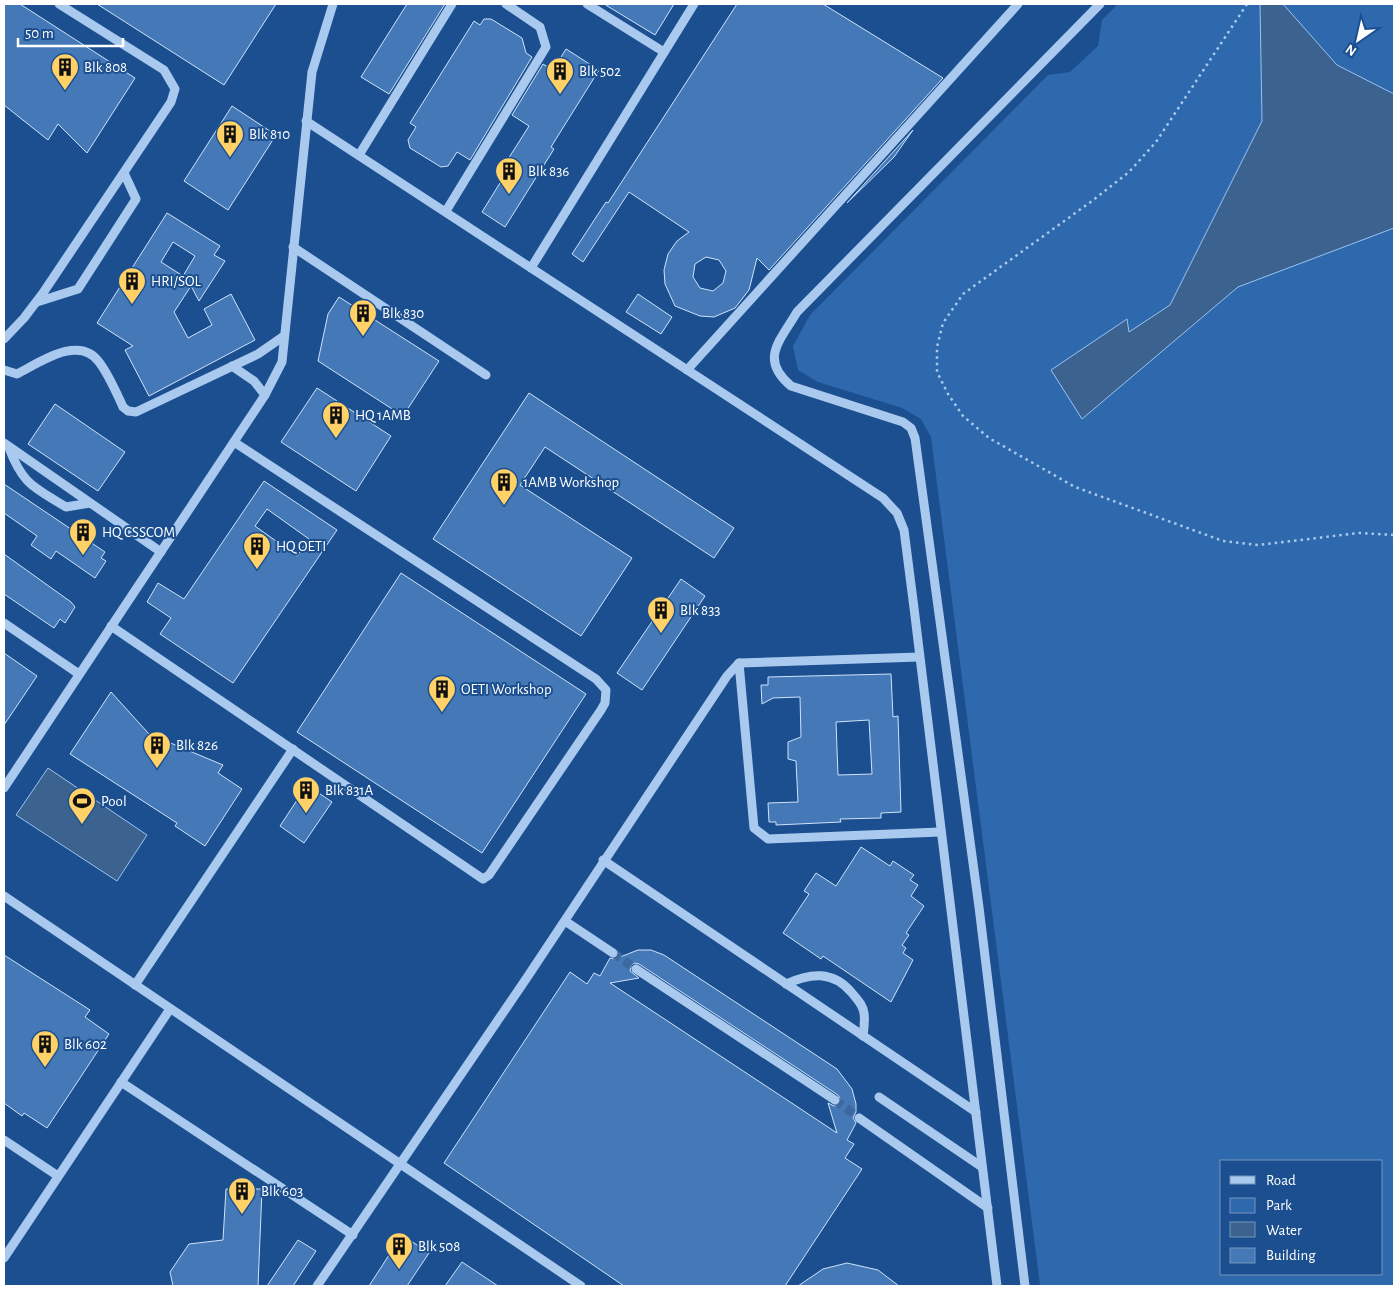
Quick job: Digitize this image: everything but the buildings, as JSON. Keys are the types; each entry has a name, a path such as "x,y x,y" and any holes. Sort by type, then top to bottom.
{"lane":[{"path":"4,339 36,302 171,102 175,89 172,80 164,70 59,4"},
{"path":"4,788 265,395 282,362 312,72 333,4"},
{"path":"359,155 452,4"},
{"path":"446,211 546,47 540,27 506,4"},
{"path":"587,4 664,52"},
{"path":"531,268 694,4"},
{"path":"687,370 1018,4"},
{"path":"1024,1286 979,907 915,438 910,428 903,422 790,386 778,376 773,363 777,346 797,312 1100,4"},
{"path":"306,121 883,498 897,513 904,530 940,832 998,1286"},
{"path":"36,302 78,289 136,199 124,173"},
{"path":"293,247 486,375"},
{"path":"4,370 17,374 66,350 81,351 99,362 124,407 128,411 136,412 258,354 284,336"},
{"path":"232,366 254,381 265,395"},
{"path":"111,626 483,879 490,875 601,710 607,696 606,690 596,679 234,442"},
{"path":"6,445 161,552"},
{"path":"6,445 28,484 66,507 90,503"},
{"path":"4,623 79,674"},
{"path":"318,1286 401,1165 727,676 739,663 919,657"},
{"path":"739,663 754,828 760,835 768,839 940,832"},
{"path":"135,985 293,749"},
{"path":"603,860 976,1112"},
{"path":"4,896 581,1286"},
{"path":"564,921 613,953"},
{"path":"636,968 836,1100"},
{"path":"786,984 812,974 822,974 842,983 860,1003 864,1012 863,1036"},
{"path":"4,1258 170,1009"},
{"path":"121,1082 353,1235"},
{"path":"879,1097 982,1167"},
{"path":"859,1118 988,1208"},
{"path":"4,1140 58,1176"}],"path":[{"path":"1247,4 1156,142 1129,172 963,294 943,323 937,347 937,372 948,394 963,416 989,438 1075,487 1223,541 1258,545 1359,533 1394,535"}],"green space":[{"path":"1118,4 1260,4 1262,121 1170,305 1129,332 1127,319 1051,370 1082,418 1238,287 1394,228 1394,1286 1040,1285 931,437 921,419 902,408 818,382 798,370 793,346 810,315 1048,75 1070,72 1098,46 1102,20"},
{"path":"1283,4 1394,4 1394,94 1337,65"}],"water":[{"path":"1260,4 1283,4 1337,65 1394,94 1394,228 1238,287 1082,419 1051,370 1127,319 1129,332 1170,305 1262,121"},
{"name":"Pool","path":"48,768 147,835 117,881 16,815"}],"tunnel":[{"path":"613,953 636,969"},
{"path":"835,1100 859,1118"}],"place":[{"name":"Blk 808","path":"65,91"},
{"name":"Blk 502","path":"560,95"},
{"name":"Blk 810","path":"230,158"},
{"name":"Blk 836","path":"509,195"},
{"name":"HRI/SOL","path":"132,305"},
{"name":"Blk 830","path":"363,337"},
{"name":"HQ 1AMB","path":"336,439"},
{"name":"1AMB Workshop","path":"504,506"},
{"name":"HQ CSSCOM","path":"83,556"},
{"name":"HQ OETI","path":"257,570"},
{"name":"Blk 833","path":"661,634"},
{"name":"OETI Workshop","path":"442,713"},
{"name":"Blk 826","path":"157,769"},
{"name":"Blk 831A","path":"306,814"},
{"name":"Pool","path":"82,825"},
{"name":"Blk 602","path":"45,1068"},
{"name":"Blk 603","path":"242,1215"},
{"name":"Blk 508","path":"399,1270"}]}
